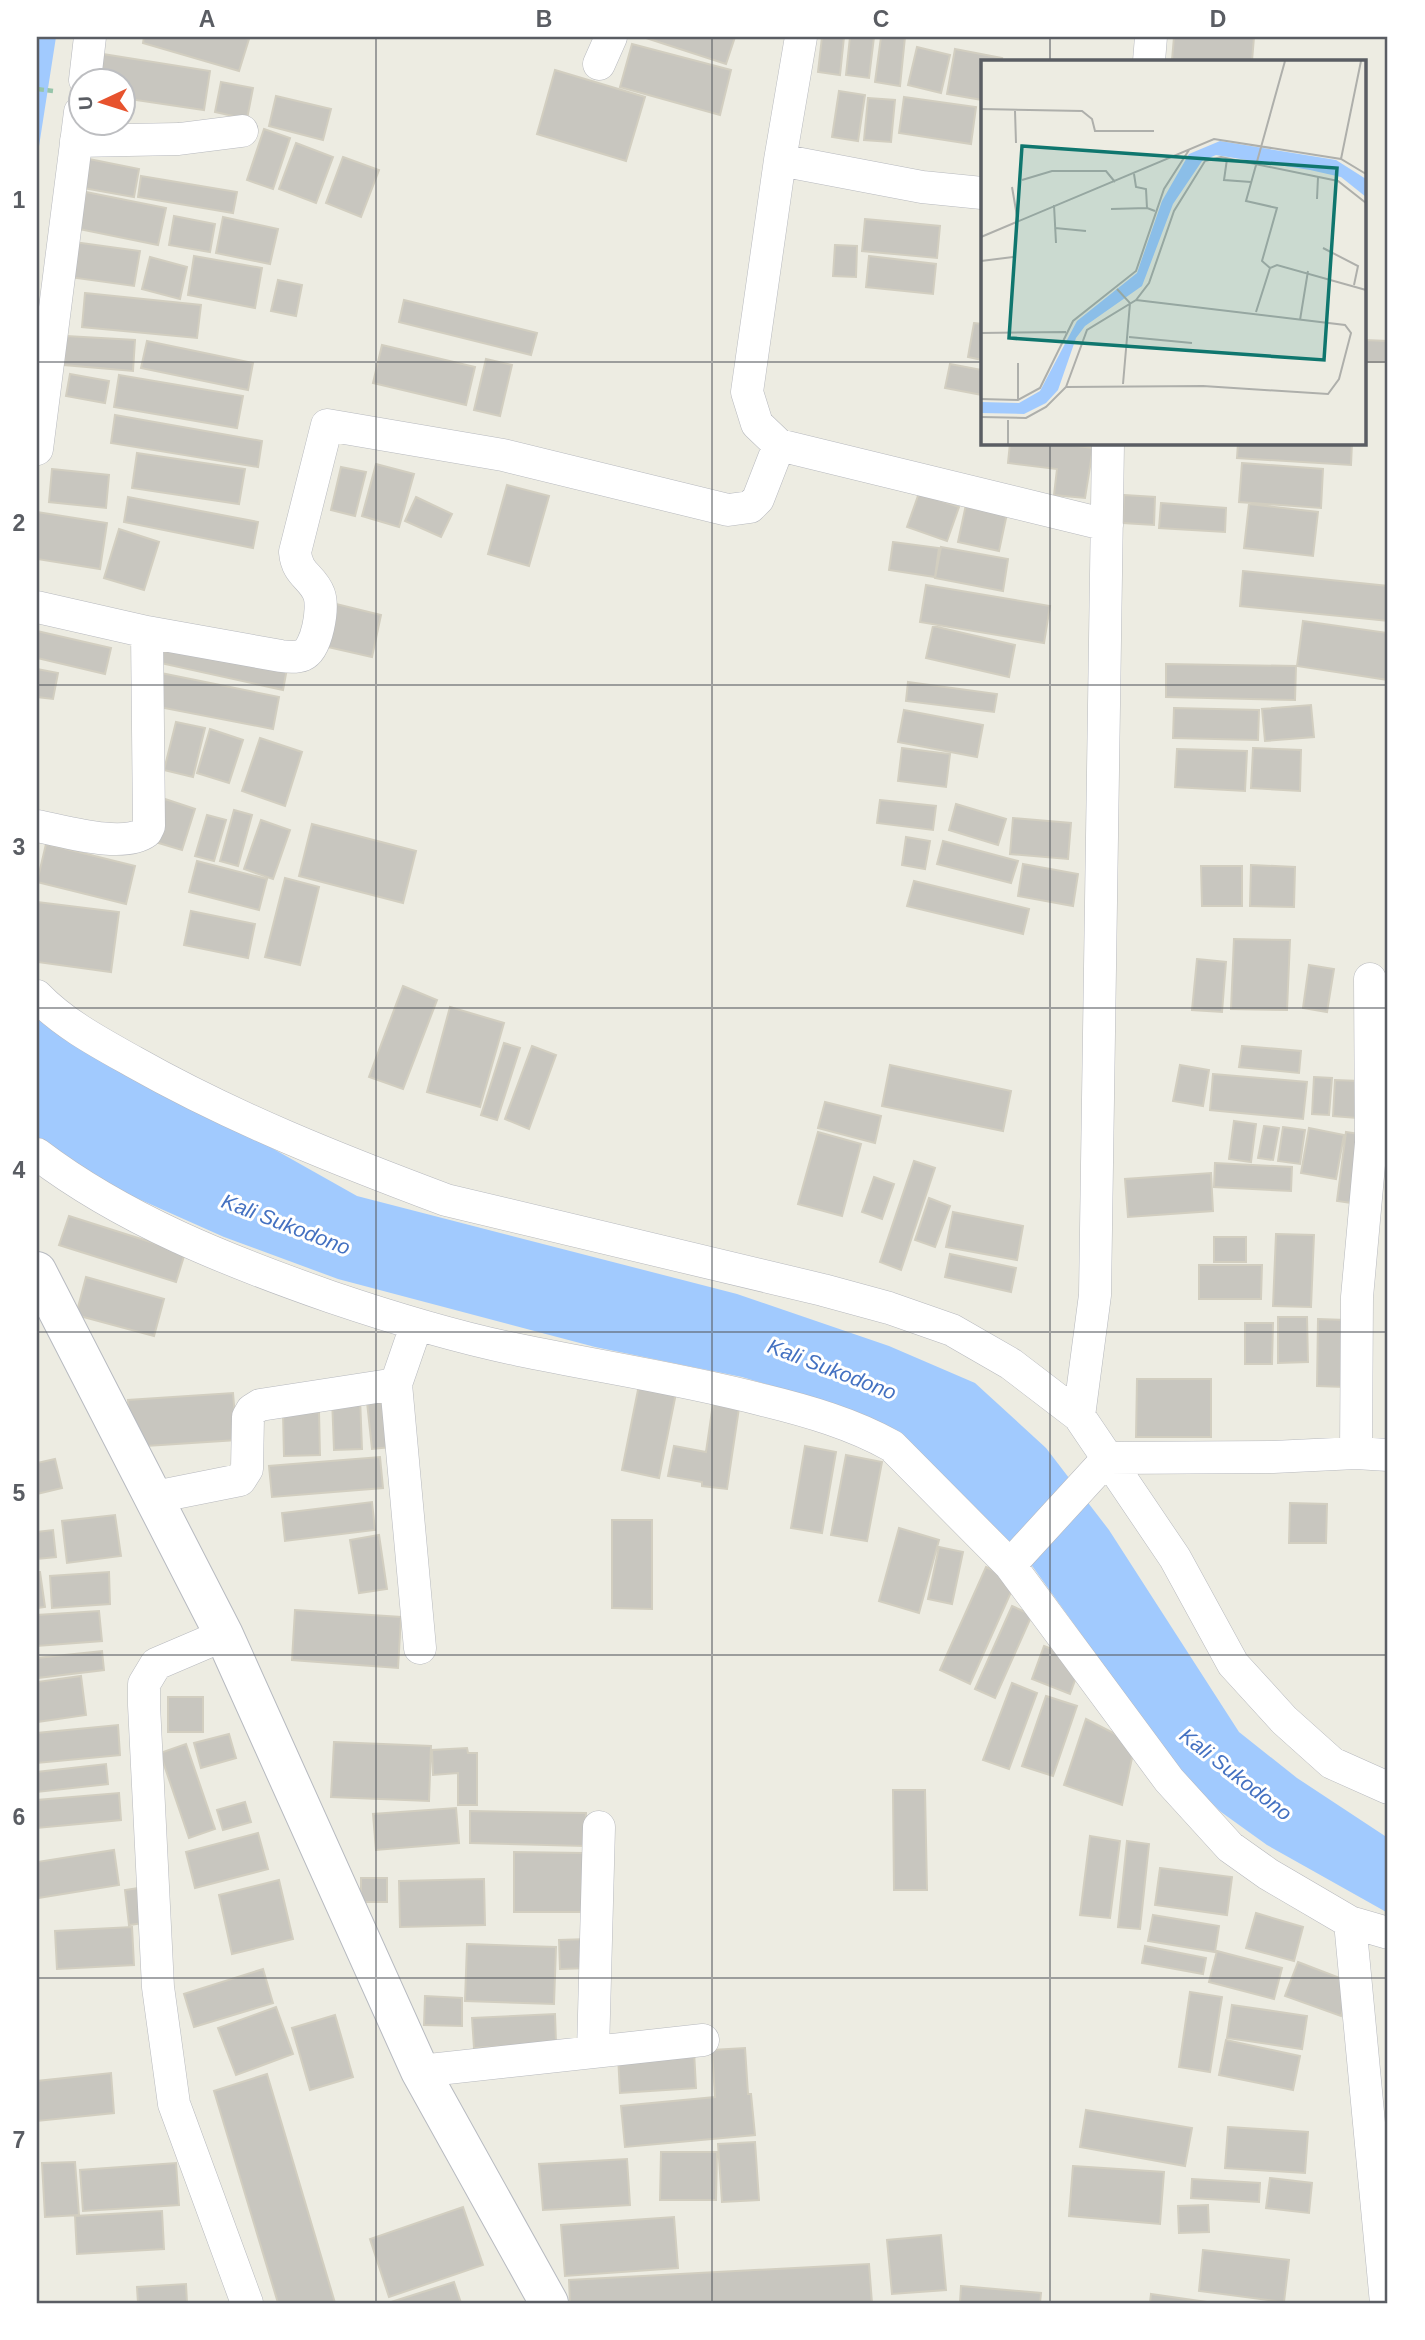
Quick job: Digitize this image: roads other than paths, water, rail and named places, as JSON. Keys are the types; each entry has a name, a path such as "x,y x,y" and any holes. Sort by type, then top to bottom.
{"main road":[{"path":"37,1271 224,1635 420,2070 549,2303"}],"street":[{"path":"87,66 90,37"},
{"path":"800,37 747,392 757,424 779,445 1107,525"},
{"path":"1149,60 1150,37"},
{"path":"136,134 178,139 242,131"},
{"path":"37,449 77,136"},
{"path":"780,160 922,187 981,193"},
{"path":"37,607 147,632 293,657 302,656 309,651 317,634 321,602 318,592 296,564 295,552 327,425 503,455 728,510 750,507 758,499 779,445"},
{"path":"1079,1416 1095,1295 1108,444"},
{"path":"37,827 108,839 137,838 146,832 149,826 147,632"},
{"path":"1356,1453 1357,1297 1371,1143 1370,979"},
{"path":"37,996 50,1009 96,1041 166,1080 275,1133 446,1200 612,1238 889,1308 952,1331 999,1357 1079,1416 1175,1558 1233,1664 1284,1720 1332,1763 1388,1788"},
{"path":"37,1154 84,1187 156,1226 251,1269 416,1326 518,1350 706,1385 800,1409 869,1433 892,1446 1013,1561 1169,1780 1230,1847 1268,1874 1350,1922 1388,1933"},
{"path":"416,1326 396,1384 420,1648"},
{"path":"155,1497 240,1480 247,1469 248,1417 252,1410 260,1405 396,1384"},
{"path":"1013,1561 1108,1458 1273,1457 1356,1453 1388,1455"},
{"path":"224,1635 156,1664 144,1684 144,1705 158,1987 174,2104 247,2303"},
{"path":"593,2052 599,1827"},
{"path":"1350,1922 1387,2303"},
{"path":"420,2070 703,2040"}],"water":[{"path":"37,37 56,37 37,159"},
{"name":"Kali Sukodono","path":"37,1016 357,1196 737,1294 889,1346 975,1383 1046,1448 1109,1530 1239,1732 1297,1778 1388,1838 1388,1913 1267,1845 1221,1812 1184,1777 1030,1563 821,1400 742,1377 595,1347 338,1279 224,1237 87,1176 37,1143"}]}
